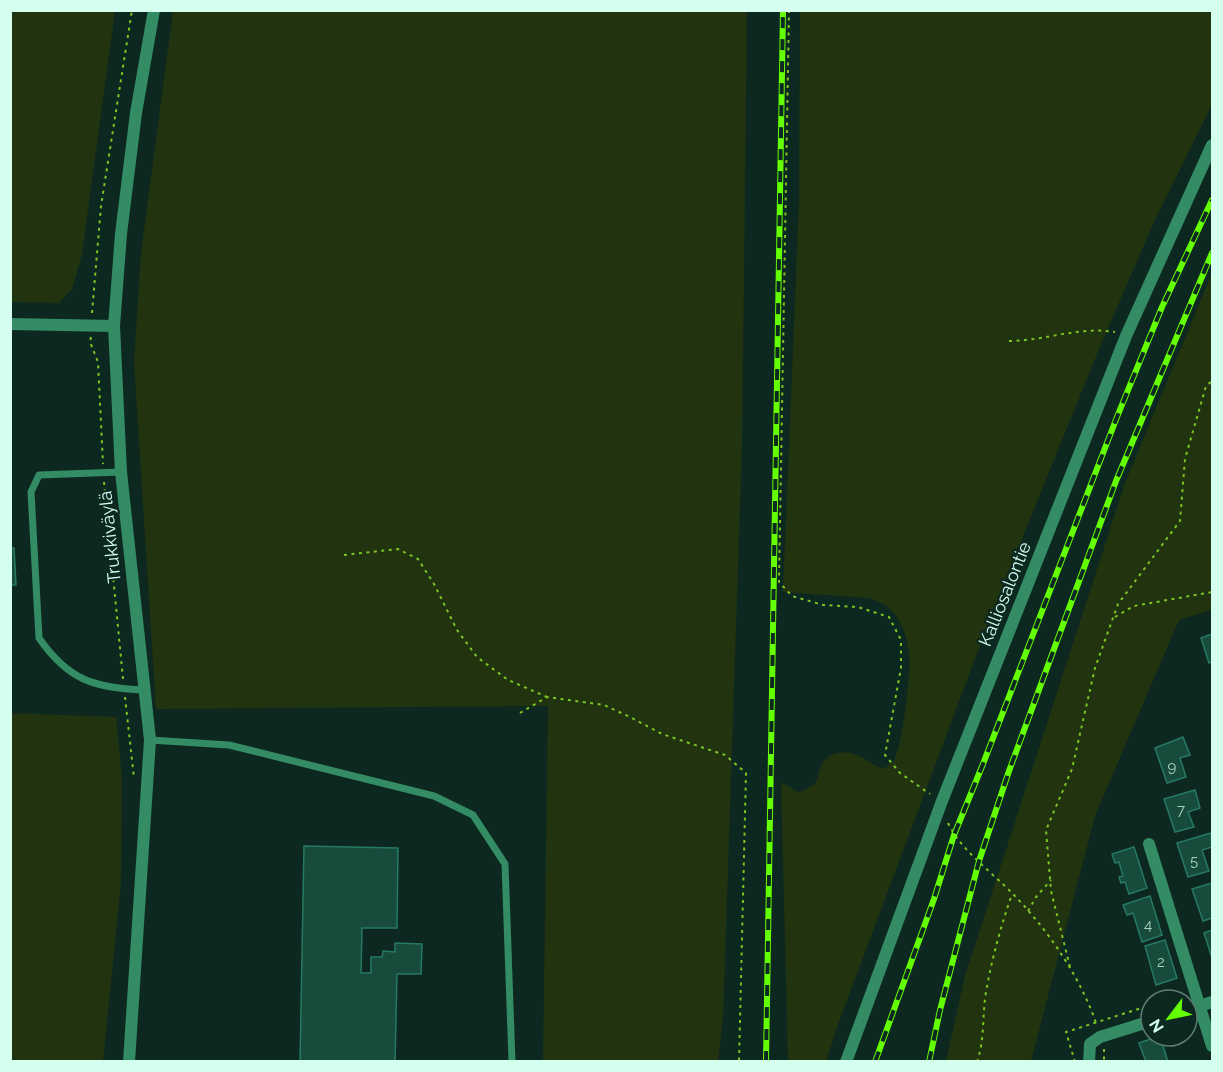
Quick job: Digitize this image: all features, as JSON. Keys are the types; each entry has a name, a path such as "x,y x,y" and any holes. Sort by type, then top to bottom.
{"street":[{"name":"Trukkiväylä","path":"129,1062 150,740 121,472 114,326 120,234 136,113 154,10"},
{"name":"Kalliosalontie","path":"846,1062 942,801 1126,336 1212,145"},
{"path":"10,324 114,326"},
{"path":"1149,844 1206,1004 1212,1046"},
{"path":"1089,1062 1090,1044 1100,1037 1139,1025"}],"lane":[{"path":"121,472 39,475 31,492 39,638 52,657 70,673 96,684 144,690"},
{"path":"150,740 229,745 434,796 473,814 505,864 512,1062"}],"path":[{"path":"789,10 779,582 792,596 823,605 858,607 889,617 901,640 901,668 885,755 900,773 942,801"},
{"path":"1009,341 1024,341 1044,336 1087,331 1112,331 1126,336"},
{"path":"1071,969 1051,891 1046,830 1072,770 1095,668 1118,604 1180,521 1185,459 1206,386 1212,381"},
{"path":"344,555 398,549 418,559 434,584 457,630 477,657 508,680 547,697 604,705 662,734 725,755 746,772 739,1062"},
{"path":"1113,618 1134,606 1212,592"},
{"path":"520,713 547,697"},
{"path":"948,824 966,850 1012,894 1047,933 1071,969 1096,1022"},
{"path":"1028,911 1036,897 1051,880"},
{"path":"977,1062 981,1049 986,994 996,942 1012,894"},
{"path":"1075,1062 1066,1032 1139,1009"}],"green space":[{"path":"11,10 115,11 82,254 72,289 59,303 11,302"},
{"path":"173,11 747,11 742,446 723,1020 718,1061 543,1061 548,706 156,709 134,363 141,253"},
{"path":"800,11 1212,11 1212,105 1153,224 1099,349 994,608 837,1027 826,1062 788,1061 781,782 800,793 816,782 824,760 835,753 855,754 884,769 892,762 897,752 903,724 908,692 909,655 897,616 882,604 869,598 783,592 799,201"},
{"path":"1212,273 1212,610 1179,620 1095,816 1031,1061 946,1061 965,976 1125,483"},
{"path":"11,713 116,717 122,779 121,882 103,1061 11,1061"}],"building":[{"path":"10,548 14,548 16,585 10,585"},
{"path":"1212,634 1212,662 1209,663 1201,638"},
{"path":"1183,737 1190,755 1180,758 1186,777 1167,783 1155,748"},
{"path":"1195,790 1200,808 1188,812 1194,827 1175,832 1164,799"},
{"path":"1211,833 1212,847 1202,850 1209,871 1188,877 1177,843"},
{"path":"304,846 398,848 397,928 362,928 361,973 371,973 371,957 382,957 383,951 395,952 395,943 422,944 421,974 397,974 395,1062 300,1062"},
{"path":"1134,847 1147,888 1129,894 1125,882 1121,883 1119,877 1123,876 1119,862 1115,863 1112,854"},
{"path":"1212,883 1212,918 1203,921 1192,889"},
{"path":"1150,896 1162,935 1142,942 1133,913 1127,915 1123,905"},
{"path":"1212,930 1212,958 1204,933"},
{"path":"1165,940 1177,978 1156,985 1145,946"},
{"path":"1141,1048 1164,1048 1168,1062 1146,1062"}],"railway":[{"path":"766,1062 783,10"},
{"path":"875,1062 934,899 954,835 1117,417 1162,307 1212,200"},
{"path":"929,1062 940,1010 979,861 1009,771 1116,481 1212,253"}]}
